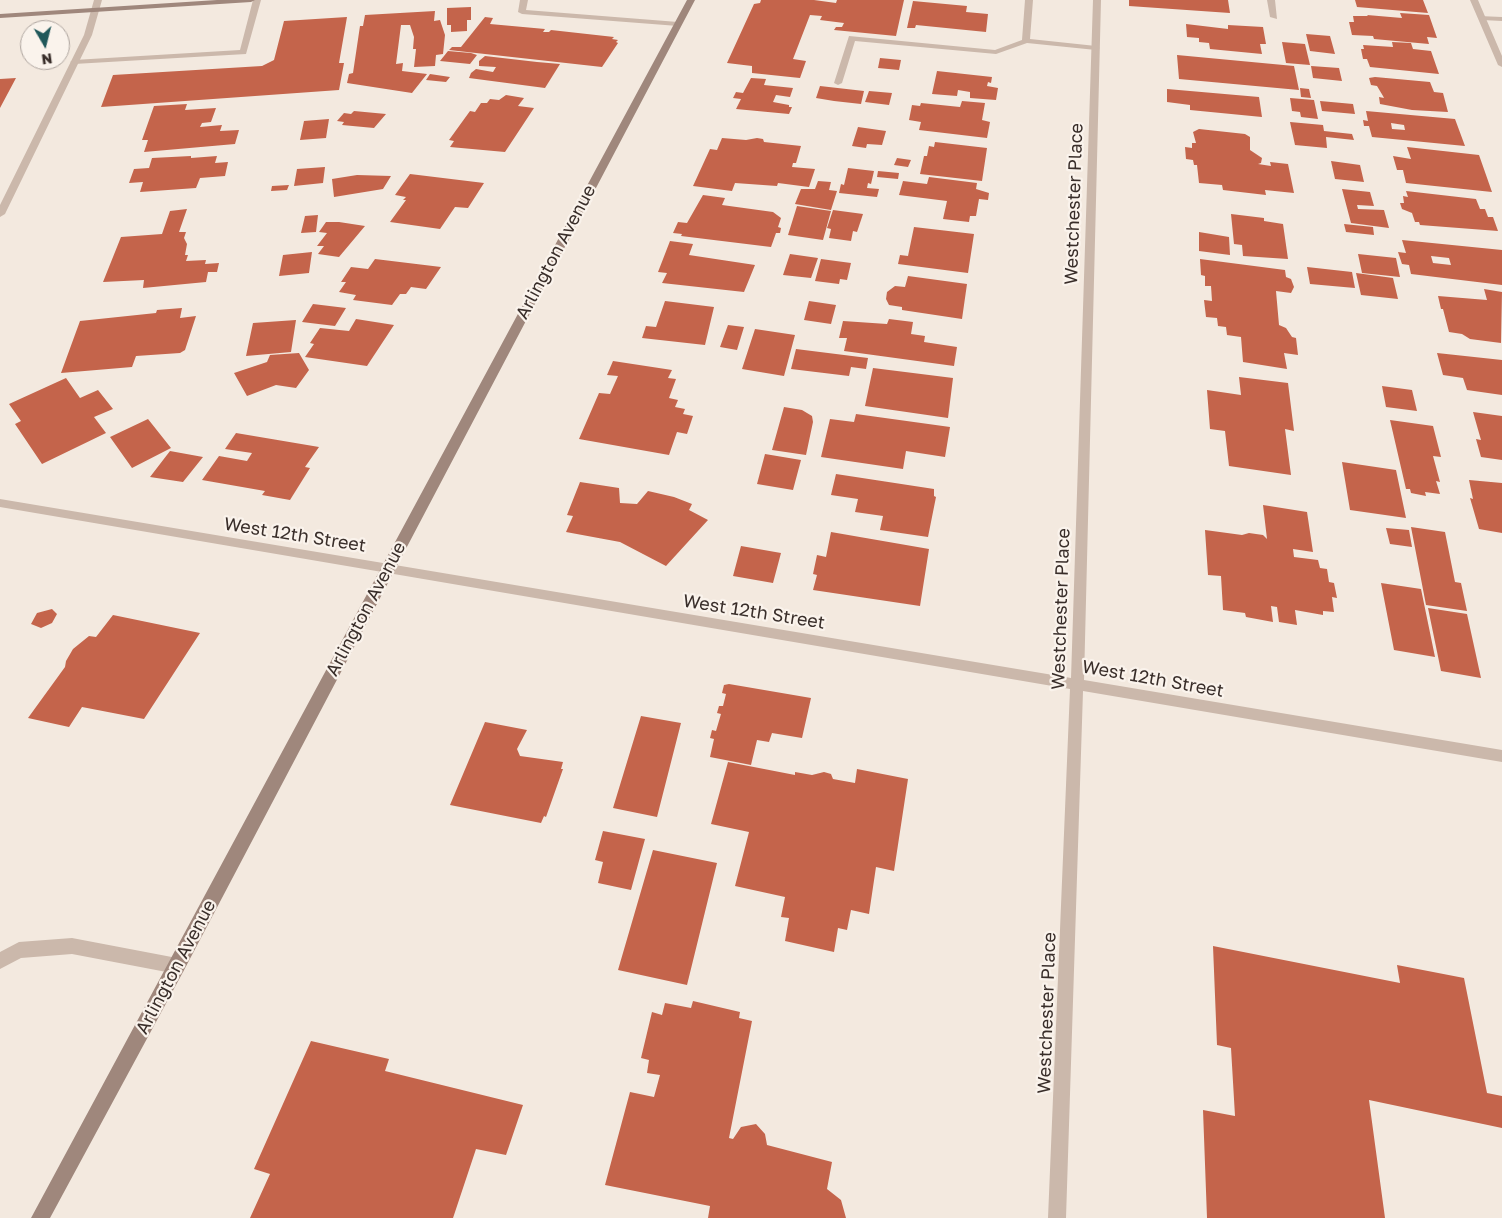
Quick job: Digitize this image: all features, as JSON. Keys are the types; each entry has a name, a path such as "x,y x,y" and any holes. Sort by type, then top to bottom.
{"main road":[{"path":"0,16 251,0"},
{"name":"Arlington Avenue","path":"40,1218 177,966 691,0"}],"street":[{"path":"0,214 88,35 98,0"},
{"path":"74,62 243,52 256,0"},
{"path":"524,0 522,12 678,24"},
{"path":"1026,41 1029,0"},
{"name":"Westchester Place","path":"1056,1218 1076,684 1097,0"},
{"path":"1271,0 1274,17"},
{"path":"1474,0 1502,65"},
{"path":"1482,18 1502,20"},
{"path":"838,83 852,38 996,52 1026,41 1096,48"},
{"name":"West 12th Street","path":"0,503 1502,756"},
{"path":"0,961 19,950 72,946 177,966"}],"building":[{"path":"761,0 814,0 836,3 837,0 904,0 896,36 834,30 836,27 842,27 844,23 820,20 822,16 810,15 793,59 806,61 800,78 752,73 752,66 727,63 754,4 760,3"},
{"path":"1129,0 1228,0 1230,13 1129,6"},
{"path":"1355,0 1423,0 1428,13 1357,7"},
{"path":"913,1 967,6 966,12 988,14 986,32 916,25 915,28 907,28"},
{"path":"471,7 471,20 467,20 467,31 451,32 451,25 447,25 447,8"},
{"path":"435,11 434,21 440,20 445,35 443,54 436,55 435,66 414,67 416,49 413,49 414,37 410,25 401,25 396,64 403,63 402,71 427,74 412,93 347,83 349,74 353,73 360,26 363,26 365,15"},
{"path":"1400,13 1429,15 1437,38 1427,37 1429,44 1352,35 1349,22 1354,22 1353,16 1367,15 1402,18"},
{"path":"347,17 339,63 344,63 339,90 101,107 113,75 262,66 274,60 284,21"},
{"path":"485,17 493,18 490,24 545,29 543,32 551,30 614,37 612,39 618,40 616,42 618,43 602,67 449,50 452,47 461,47"},
{"path":"1186,24 1228,29 1228,25 1263,27 1266,44 1260,44 1262,54 1210,49 1209,43 1199,42 1199,38 1187,37"},
{"path":"1306,34 1330,36 1335,54 1310,51"},
{"path":"1282,42 1305,44 1310,65 1286,63"},
{"path":"1392,42 1411,43 1413,49 1431,51 1439,74 1370,67 1367,59 1363,59 1361,49 1364,49 1363,45 1393,47"},
{"path":"448,51 477,55 470,64 440,61"},
{"path":"1177,55 1294,66 1299,90 1179,79"},
{"path":"485,56 560,64 545,88 469,78 476,69 493,72 496,67 479,66 479,61"},
{"path":"880,58 901,60 899,70 878,68"},
{"path":"1311,66 1339,68 1342,81 1313,78"},
{"path":"937,71 992,77 991,83 988,82 987,86 998,88 996,100 970,98 970,92 958,90 957,96 932,94"},
{"path":"430,74 450,77 446,82 426,80"},
{"path":"16,78 0,108 0,79"},
{"path":"751,78 766,79 764,85 793,88 790,97 776,95 773,102 792,107 789,114 736,109 741,99 733,98 736,92 743,93"},
{"path":"1369,78 1430,82 1434,92 1443,93 1448,112 1412,110 1380,104 1379,97 1384,98 1377,86 1371,85"},
{"path":"820,86 864,91 861,104 816,98"},
{"path":"1300,88 1309,89 1311,98 1301,97"},
{"path":"1167,89 1259,97 1262,117 1190,110 1190,105 1167,102"},
{"path":"869,91 892,93 889,105 865,102"},
{"path":"506,95 524,98 518,106 534,108 505,152 450,147 454,141 449,140 470,111 475,112 481,103 487,103 490,99 499,100"},
{"path":"1290,98 1314,100 1318,119 1301,117 1300,112 1292,111"},
{"path":"962,101 985,103 982,120 990,122 987,138 919,130 921,122 909,120 912,105 920,106 921,103 960,107"},
{"path":"1320,101 1353,104 1355,114 1322,111"},
{"path":"187,104 185,110 216,108 211,122 202,123 200,127 222,125 220,131 239,130 235,144 144,152 148,140 142,140 154,106"},
{"path":"354,111 386,114 374,128 342,125 344,122 337,121 344,113 351,114"},
{"path":"1366,111 1455,119 1465,146 1372,137 1369,126 1364,126 1363,120 1368,121","holes":["1391,123 1404,125 1405,130 1392,129"]},
{"path":"329,119 326,138 300,140 304,121"},
{"path":"1290,122 1323,125 1324,131 1352,134 1354,140 1326,137 1327,148 1295,145"},
{"path":"858,127 886,131 882,145 867,144 866,148 852,146"},
{"path":"1199,129 1245,134 1250,137 1250,150 1262,158 1261,163 1258,164 1271,166 1270,162 1288,164 1294,193 1265,190 1266,195 1223,190 1222,185 1199,183 1197,165 1194,165 1193,160 1186,159 1185,147 1192,148 1192,143 1196,143 1193,132"},
{"path":"722,138 746,140 757,138 763,139 764,142 801,146 796,163 793,163 792,167 815,169 809,187 778,183 777,186 735,183 732,191 693,186 710,149 717,150"},
{"path":"935,142 987,148 982,181 920,174 924,156 927,156 929,146 934,147"},
{"path":"1407,147 1479,155 1492,192 1406,183 1403,170 1397,170 1393,156 1411,159"},
{"path":"191,156 191,158 217,156 215,163 228,162 225,176 200,178 196,188 140,192 143,182 129,183 134,169 149,168 152,158"},
{"path":"897,158 911,160 908,167 894,165"},
{"path":"1331,161 1360,165 1364,182 1335,179"},
{"path":"325,167 323,183 294,186 297,169"},
{"path":"848,168 874,171 871,184 868,183 867,188 879,189 877,197 839,193 841,184 844,185"},
{"path":"878,171 899,173 898,179 877,177"},
{"path":"410,174 484,183 468,208 455,207 440,229 390,222 406,200 403,200 406,197 395,195"},
{"path":"357,175 391,176 383,189 334,197 332,179"},
{"path":"929,177 977,183 976,189 989,193 988,200 979,199 976,216 970,216 969,222 943,219 947,201 899,195 903,181 927,184"},
{"path":"818,181 831,182 829,190 837,191 831,210 795,204 801,189 815,189"},
{"path":"289,185 287,190 271,191 272,186"},
{"path":"1342,189 1370,192 1374,206 1357,205 1358,209 1384,210 1389,228 1351,223"},
{"path":"1406,191 1476,199 1480,209 1485,209 1488,217 1493,217 1498,231 1420,225 1419,222 1415,222 1412,213 1402,209 1400,203 1404,203 1403,196 1408,197"},
{"path":"703,195 725,198 722,205 773,212 781,218 778,227 781,228 780,233 776,233 771,247 681,236 682,234 673,233 678,222 687,223"},
{"path":"797,206 831,211 823,240 788,235"},
{"path":"187,209 179,232 186,232 184,238 187,244 185,255 188,255 186,261 206,260 205,264 219,263 217,272 208,272 206,282 143,288 144,280 103,282 121,237 162,234 170,211"},
{"path":"833,210 863,214 857,232 853,231 851,241 829,238 831,229 827,228"},
{"path":"1231,214 1264,218 1264,221 1283,224 1288,259 1243,256 1242,245 1234,244"},
{"path":"318,215 316,232 301,233 305,216"},
{"path":"326,222 365,226 339,257 318,254 324,246 317,246 327,233 319,232"},
{"path":"1344,224 1373,227 1374,235 1346,232"},
{"path":"914,227 974,234 968,273 898,264 900,255 908,256"},
{"path":"1199,232 1229,237 1230,255 1199,251"},
{"path":"1402,240 1502,250 1502,285 1411,274 1409,265 1402,264 1398,252 1406,253","holes":["1431,256 1449,258 1451,265 1433,263"]},
{"path":"670,241 693,244 689,255 755,265 744,292 662,283 667,273 658,272"},
{"path":"312,252 309,273 279,276 283,255"},
{"path":"790,254 818,258 811,278 783,275"},
{"path":"1358,254 1396,258 1400,277 1362,273"},
{"path":"375,259 441,267 426,289 411,287 406,294 400,294 392,305 353,300 356,295 339,292 346,282 341,282 351,267 368,269"},
{"path":"821,259 851,263 847,280 840,279 839,284 815,281"},
{"path":"1200,259 1285,270 1286,277 1291,279 1294,287 1291,293 1276,291 1279,325 1286,328 1292,337 1296,338 1298,355 1284,353 1287,369 1243,362 1241,337 1227,335 1226,327 1218,326 1217,318 1206,317 1204,300 1212,301 1211,286 1205,286 1205,276 1201,275"},
{"path":"1307,267 1352,272 1355,288 1310,284"},
{"path":"1356,273 1393,278 1398,299 1361,295"},
{"path":"908,276 967,284 962,319 902,310 902,307 889,305 886,299 887,292 895,286 905,287"},
{"path":"1484,289 1502,292 1501,343 1470,339 1462,334 1449,332 1443,309 1441,309 1438,296 1487,300"},
{"path":"665,301 714,307 705,345 642,338 646,326 656,327"},
{"path":"809,301 836,305 831,324 804,320"},
{"path":"313,304 346,308 335,326 302,322"},
{"path":"182,308 180,318 196,316 185,350 180,353 136,356 132,367 61,373 80,321 156,313 157,310"},
{"path":"356,319 394,325 367,366 305,357 314,344 310,343 320,328 349,331"},
{"path":"889,319 913,322 911,334 925,336 924,342 957,347 954,366 844,351 847,338 839,338 843,321 887,324"},
{"path":"296,320 291,352 246,356 253,323"},
{"path":"728,325 744,327 737,350 720,347"},
{"path":"755,329 795,335 784,376 742,369"},
{"path":"796,349 868,358 866,369 851,367 849,376 791,369"},
{"path":"299,353 309,370 296,388 276,385 247,396 234,373 267,362 270,355"},
{"path":"1437,353 1502,360 1502,395 1467,390 1463,378 1443,375"},
{"path":"613,361 672,370 668,378 676,379 669,398 678,400 675,407 685,409 683,414 693,416 687,434 677,432 669,455 579,439 599,393 610,394 618,376 607,375"},
{"path":"873,368 953,378 948,418 865,406"},
{"path":"1239,377 1288,383 1294,431 1285,429 1291,475 1229,466 1225,431 1210,429 1207,390 1241,395"},
{"path":"66,378 80,398 98,390 113,409 94,417 106,433 42,464 15,424 21,421 9,404"},
{"path":"1382,386 1412,390 1417,411 1386,407"},
{"path":"784,407 802,410 812,416 813,422 806,455 772,450"},
{"path":"1473,412 1502,416 1502,460 1481,457 1476,439 1481,440"},
{"path":"856,414 950,427 945,457 906,451 903,469 821,457 830,419 854,422"},
{"path":"148,419 171,448 132,468 110,437"},
{"path":"1390,420 1433,426 1441,457 1433,456 1440,482 1436,481 1440,494 1425,492 1426,496 1411,493 1410,489 1406,489"},
{"path":"236,433 319,447 305,467 310,468 290,500 262,495 265,491 202,480 219,456 247,461 252,453 225,449"},
{"path":"170,451 203,457 183,482 150,477"},
{"path":"765,454 801,460 793,490 757,484"},
{"path":"1342,462 1396,470 1406,518 1350,510"},
{"path":"836,474 934,489 934,496 936,497 928,537 880,530 883,516 855,512 858,499 831,495"},
{"path":"1469,480 1502,483 1502,533 1479,529 1470,498 1473,499"},
{"path":"580,482 619,488 620,503 637,504 648,491 674,497 692,504 689,510 708,520 666,566 620,542 566,532 573,516 567,515"},
{"path":"1263,505 1307,512 1313,552 1293,549 1294,557 1318,560 1320,568 1327,569 1329,582 1334,583 1337,598 1332,597 1334,612 1323,611 1323,615 1295,610 1297,625 1279,622 1277,607 1271,606 1273,622 1246,617 1245,613 1223,610 1221,576 1208,575 1205,530 1242,535 1249,533 1263,535 1267,539"},
{"path":"1411,527 1445,532 1455,582 1461,583 1467,611 1426,605"},
{"path":"1386,528 1409,530 1412,547 1390,544"},
{"path":"831,532 929,549 920,606 813,590 817,575 813,574 817,555 826,557"},
{"path":"741,546 781,553 773,583 733,576"},
{"path":"1381,583 1421,589 1435,657 1394,650"},
{"path":"1428,608 1467,614 1481,678 1441,671"},
{"path":"52,609 57,614 52,623 41,628 31,624 37,613"},
{"path":"113,615 200,633 144,719 82,707 69,727 28,718 65,667 66,661 73,649 89,636 96,637"},
{"path":"729,684 811,698 802,738 772,733 769,742 757,740 751,765 710,757 714,739 710,738 712,730 716,731 721,714 717,713 719,706 723,706 726,694 722,693 724,685"},
{"path":"641,716 681,723 657,817 613,808"},
{"path":"485,722 527,730 517,749 520,756 563,762 561,769 563,769 546,817 544,816 541,823 450,805"},
{"path":"728,762 795,775 795,772 812,775 824,772 831,774 833,779 855,783 857,769 908,779 894,871 876,867 869,914 851,910 847,930 838,928 834,952 785,941 789,918 781,917 785,897 735,886 749,832 711,824"},
{"path":"603,831 645,839 631,890 598,883 603,862 595,860"},
{"path":"653,850 717,863 687,985 618,970"},
{"path":"1213,946 1400,983 1397,965 1464,978 1487,1093 1502,1096 1502,1128 1369,1100 1385,1218 1207,1218 1203,1110 1235,1116 1231,1048 1217,1045"},
{"path":"693,1001 740,1012 739,1018 752,1021 729,1138 733,1139 741,1127 756,1124 765,1134 767,1145 832,1162 827,1189 841,1200 846,1218 708,1218 710,1206 605,1185 630,1092 654,1097 660,1075 647,1073 649,1060 641,1058 652,1012 662,1015 665,1003 691,1008"},
{"path":"311,1041 389,1059 385,1071 523,1105 506,1155 476,1149 453,1218 250,1218 270,1174 254,1169"}]}
